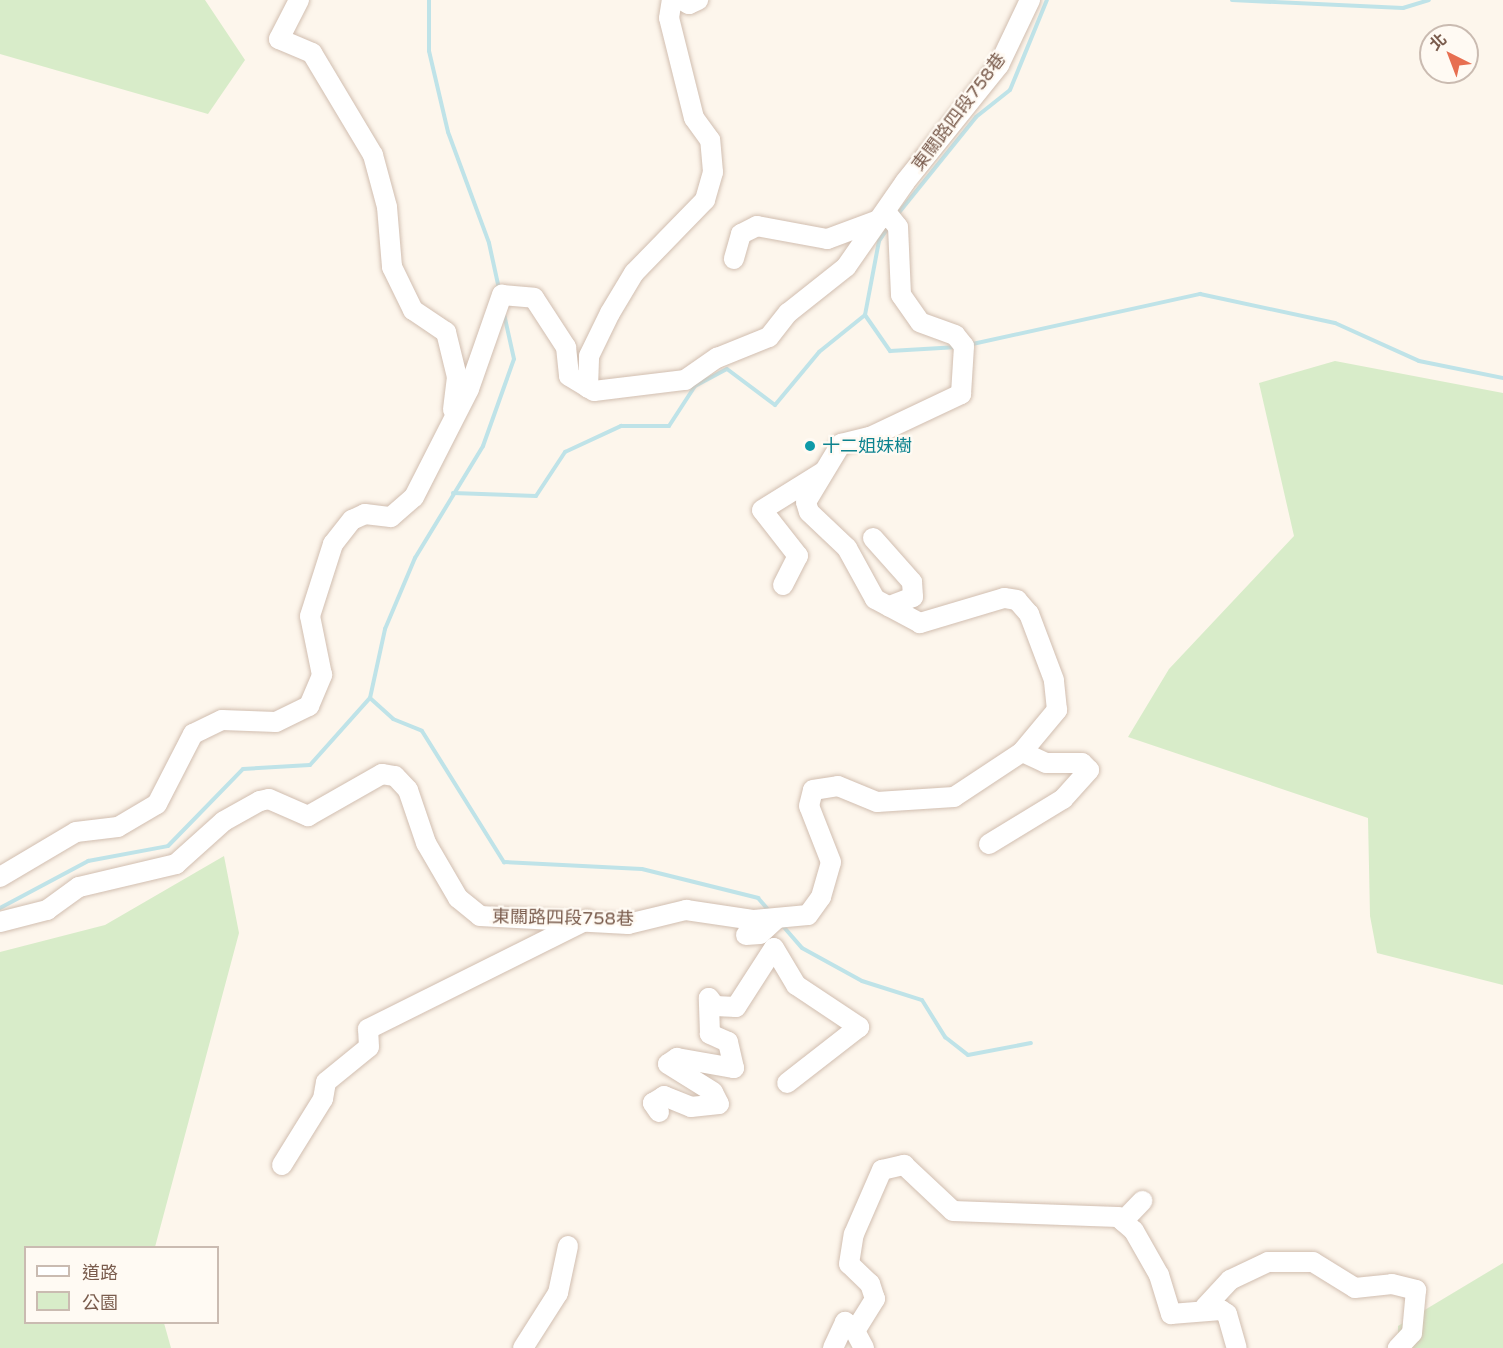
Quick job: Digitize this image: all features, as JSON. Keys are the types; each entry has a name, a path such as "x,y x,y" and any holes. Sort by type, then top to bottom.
{"street":[{"path":"299,0 279,39 312,53 373,155 387,207 392,267 413,310 446,332 457,377 451,425"},
{"path":"588,388 589,356 610,313 634,273 705,200 713,172 710,140 694,118 669,18 672,0"},
{"path":"682,0 688,4 698,0"},
{"name":"東關路四段758巷","path":"588,388 685,381 717,358 769,337 788,313 846,267 879,218 999,65 1030,0"},
{"name":"東關路四段758巷","path":"0,922 47,910 79,887 176,864 224,821 260,801 269,799 308,816 382,774 395,776 408,790 426,843 458,898 480,916 628,924 686,910 777,918 808,915 814,909 831,862 809,806 813,790 838,786 877,802 954,797 1022,752 1058,710 1054,680 1023,607 1004,598 920,623 875,599 847,548 809,512 806,502 842,444 870,437 961,394 964,346 910,312 901,295 898,227 889,216 827,239 757,226 741,234 734,259"},
{"path":"0,877 76,832 118,827 157,804 193,734 222,720 276,722 309,706 322,675 310,616 333,544 352,520 365,514 391,517 414,496 469,389 498,301 534,298 566,347 569,376 588,388"},
{"path":"783,585 798,556 762,510 825,470"},
{"path":"873,538 912,582 913,597 888,606"},
{"path":"989,844 1063,799 1089,770 1082,763 1046,763 1022,752"},
{"path":"747,934 760,934 777,918"},
{"path":"659,1112 653,1103 664,1096 690,1107 719,1104 713,1092 668,1064 677,1058 734,1068 728,1042 710,1034 709,998 715,1006 736,1007 774,948 777,918"},
{"path":"282,1165 323,1099 326,1082 369,1047 368,1029 587,920"},
{"path":"774,948 796,986 859,1027 787,1083"},
{"path":"833,1348 845,1322 860,1339 875,1299 870,1284 849,1264 851,1254 882,1170 904,1165 953,1211 1037,1211 1123,1221 1159,1275 1171,1314 1205,1307 1227,1314 1254,1348"},
{"path":"1123,1221 1142,1201"},
{"path":"523,1348 558,1293 568,1246"},
{"path":"1205,1307 1230,1280 1268,1262 1313,1262 1355,1288 1392,1284 1416,1290 1412,1333 1398,1348"},
{"path":"1227,1314 1237,1348"}],"green space":[{"path":"0,0 205,0 245,60 208,114 0,54"},
{"path":"1335,361 1503,393 1503,985 1377,953 1370,916 1368,818 1128,737 1169,669 1294,536 1259,383"},
{"path":"224,856 239,933 155,1246 24,1246 24,1324 164,1324 171,1348 0,1348 0,952 105,925"},
{"path":"1503,1263 1503,1348 1398,1348 1398,1326"}],"waterway":[{"path":"429,0 429,51 448,132 489,243 499,289"},
{"path":"897,215 976,117 1010,90 1047,0"},
{"path":"1232,0 1403,8 1429,0"},
{"path":"865,315 879,241 889,226"},
{"path":"968,345 1200,294 1335,323 1419,361 1503,378"},
{"path":"0,908 88,861 168,846 243,769 310,765 370,698 385,629 415,558 483,446 514,359 504,314"},
{"path":"453,493 536,496 565,452 621,426 669,426 695,386 727,369 775,405 819,352 865,315 890,351 958,347"},
{"path":"370,698 393,719 422,731 504,862 642,869 758,898 771,913"},
{"path":"782,925 802,948 862,981 922,1000 945,1037 968,1055 1031,1043"}],"place":[{"name":"十二姐妹樹","path":"810,446"}]}
